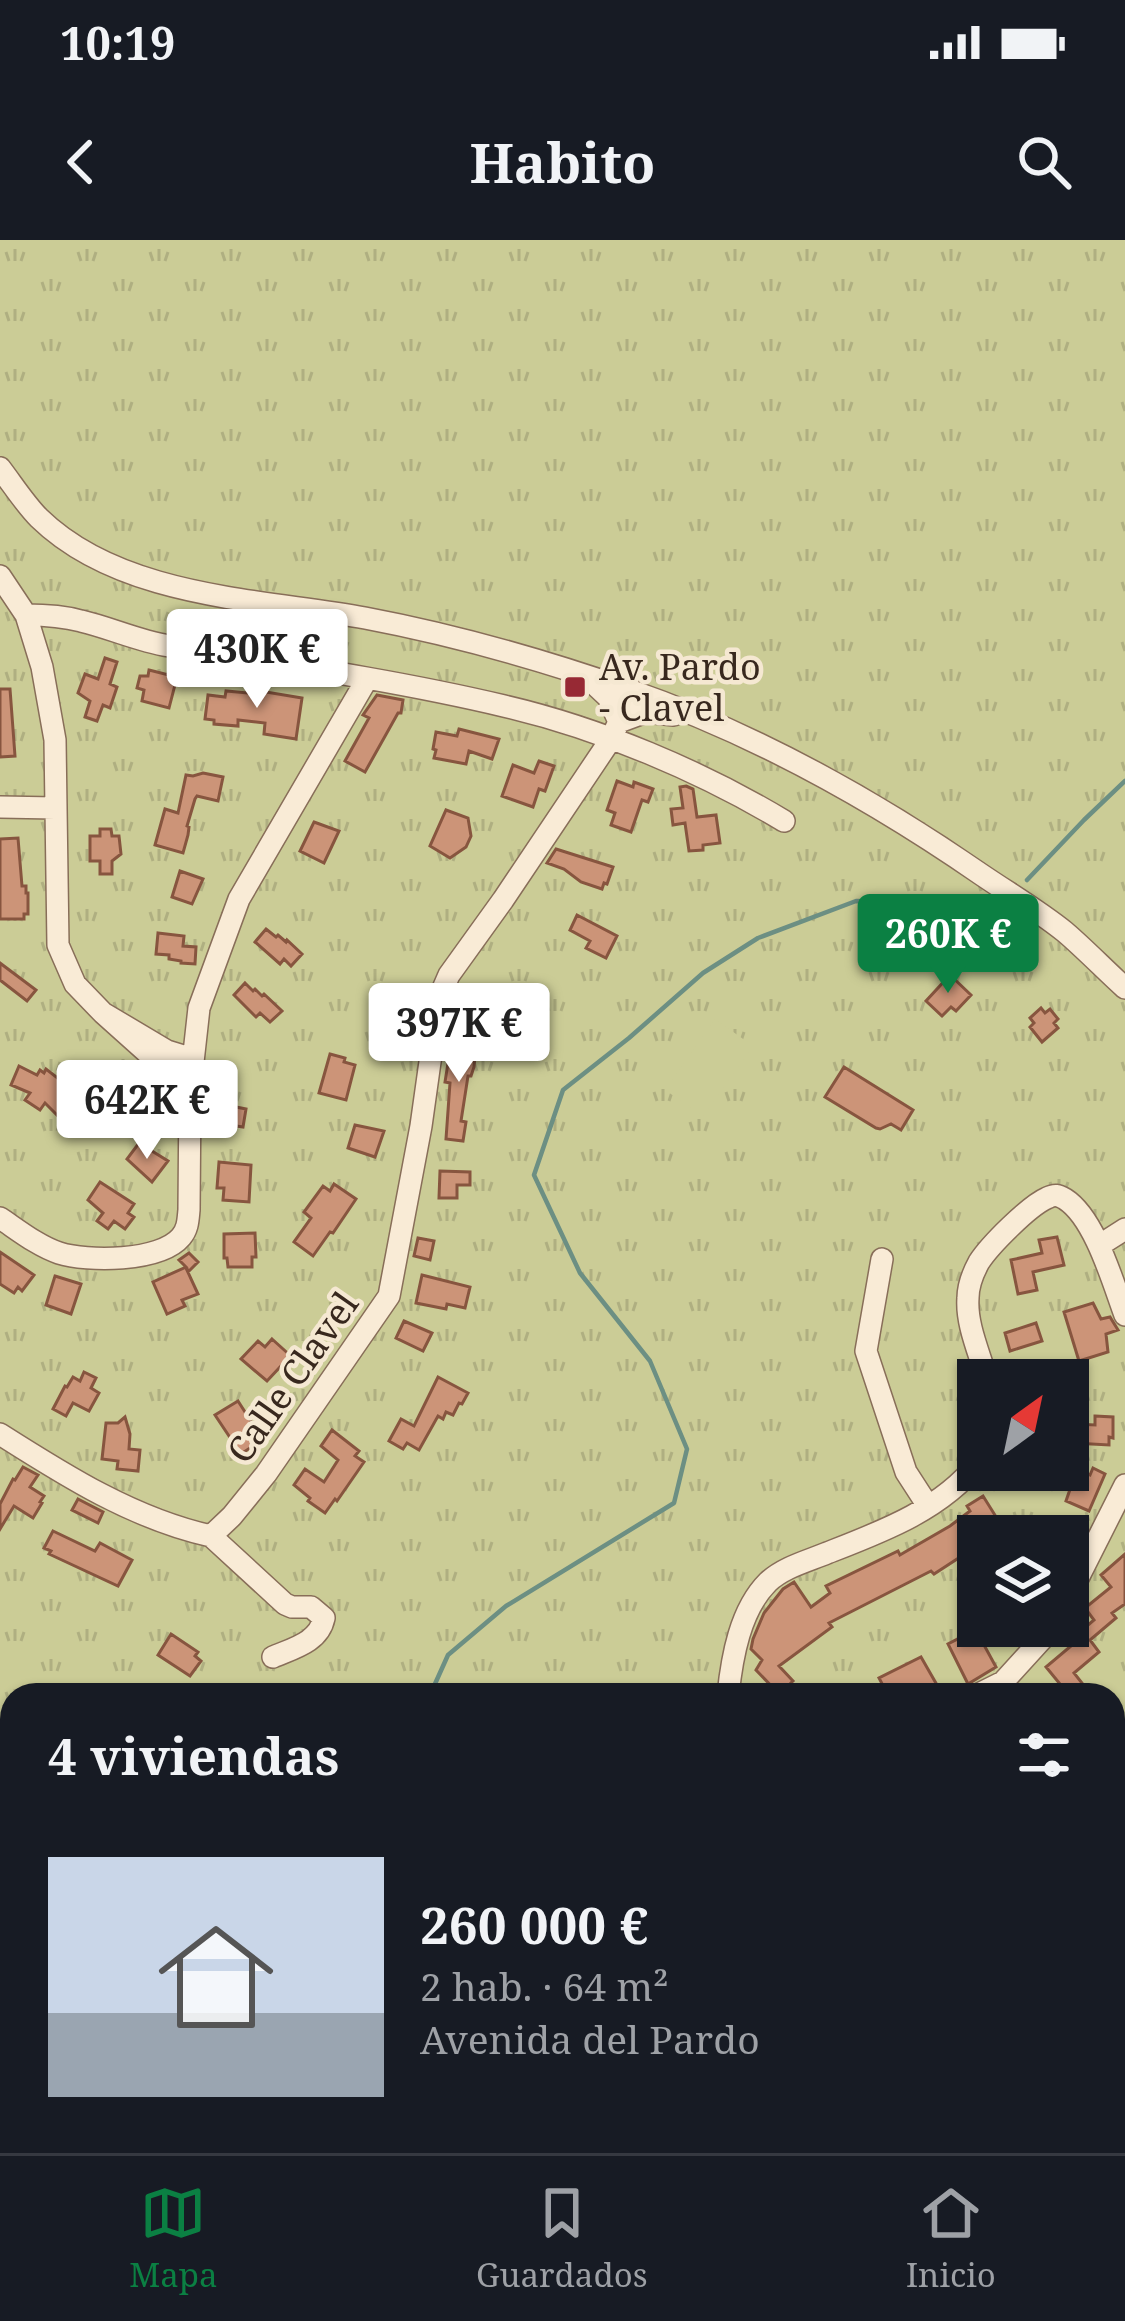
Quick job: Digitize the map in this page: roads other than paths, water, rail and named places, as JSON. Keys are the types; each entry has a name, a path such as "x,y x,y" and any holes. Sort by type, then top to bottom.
{"street":[{"path":"0,468 39,518 70,543 118,568 231,599 442,634 632,691 802,763 918,831 1062,930 1125,988"},
{"path":"0,576 26,615 42,667 55,740 58,945 75,984 176,1084 190,1089"},
{"path":"26,615 82,621 140,641 367,679 615,731 784,821"},
{"path":"584,675 608,697 615,731"},
{"path":"0,1218 57,1252 82,1257 155,1252 176,1242 187,1227 190,1089 199,1008 239,899 367,679"},
{"name":"Calle Clavel","path":"212,1536 266,1474 388,1296 440,998 448,975 615,731 632,691"},
{"path":"615,731 646,712 699,717"},
{"path":"0,808 55,808"},
{"path":"103,1013 167,1051 193,1059"},
{"path":"981,1359 968,1315 973,1275 982,1257 1047,1198 1057,1196 1075,1208 1100,1245 1125,1315"},
{"path":"1100,1245 1125,1229"},
{"path":"882,1259 866,1351 906,1472 928,1506"},
{"path":"0,1435 150,1519 212,1536 285,1604 311,1607 324,1618 314,1637 273,1657"},
{"path":"730,1683 748,1611 769,1581 792,1567 897,1525 957,1483"},
{"path":"1089,1556 1125,1485"},
{"path":"1001,1683 1035,1647"}],"waterway":[{"path":"1027,880 1125,781"},
{"path":"435,1683 448,1655 506,1606 674,1503 687,1449 650,1361 580,1273 534,1175 563,1090 703,973 758,938 856,901 988,903"}],"place":[{"name":"Av. Pardo - Clavel","path":"575,687"}]}
